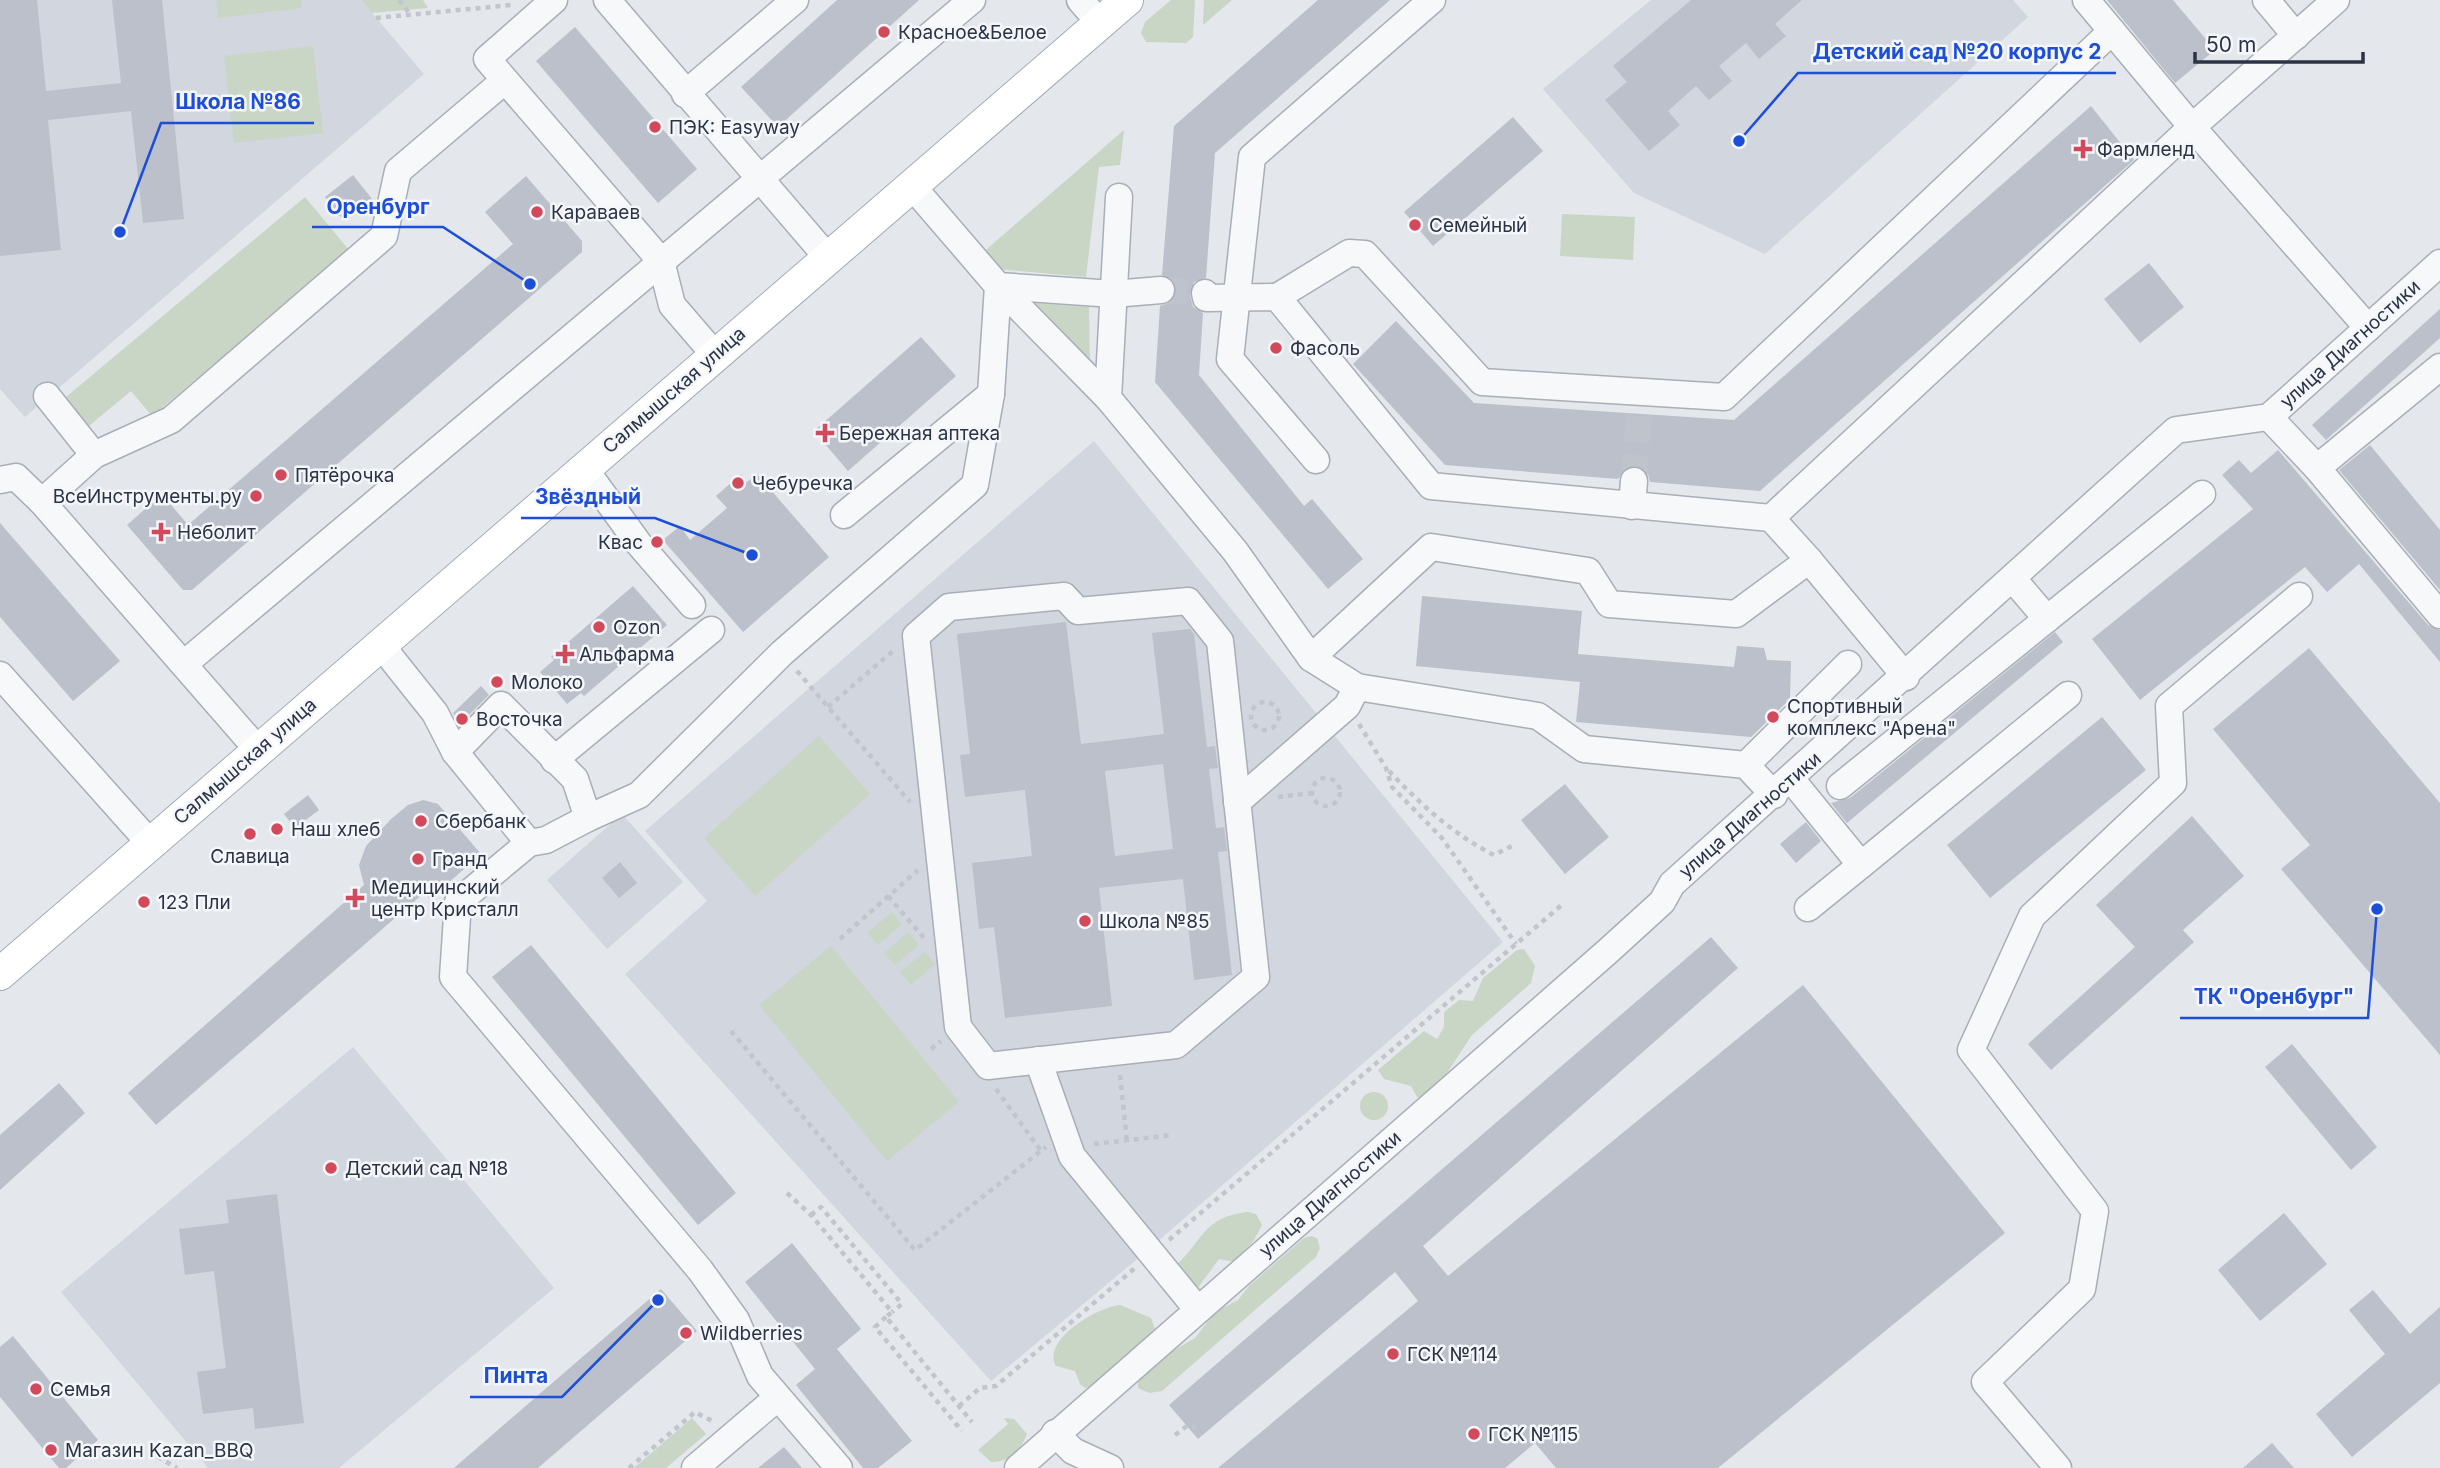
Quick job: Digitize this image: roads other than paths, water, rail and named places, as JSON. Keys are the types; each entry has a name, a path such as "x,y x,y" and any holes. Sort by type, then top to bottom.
{"main road":[{"name":"Салмышская улица","path":"0,974 1127,0"}],"street":[{"path":"607,0 828,258"},
{"path":"685,94 795,0"},
{"path":"184,664 972,0"},
{"path":"1080,0 1100,23"},
{"path":"1315,460 1230,359 1252,157 1432,0"},
{"path":"2086,0 2192,127 2368,328"},
{"path":"2266,0 2296,36"},
{"path":"1771,518 2192,127 2336,0"},
{"path":"539,4 487,59 661,261 672,305 715,355"},
{"path":"1205,293 1206,298 1277,296 1349,253 1365,254 1482,382 1640,403 1724,397 2112,31"},
{"path":"42,502 94,456 171,420 384,236 398,172 504,81"},
{"path":"912,186 999,286 1108,398 1235,551 1311,658 1352,696 1538,716 1584,749 1746,765 1782,787 1861,865"},
{"path":"1108,398 1119,197"},
{"name":"улица Диагностики","path":"1018,1468 1607,952 1662,902 1672,884 1906,677 2176,430 2269,416 2440,263"},
{"path":"999,286 1113,294 1161,290"},
{"path":"839,1468 760,1376 736,1320 700,1270 453,977 458,902 529,843 546,840 639,795 782,653 975,485 991,394 999,286"},
{"path":"1277,296 1431,486 1633,494 1771,518 1906,677"},
{"path":"2317,468 2440,367"},
{"path":"844,515 991,394"},
{"path":"47,396 94,456"},
{"path":"2269,416 2317,468 2440,615"},
{"path":"584,468 639,544 692,605"},
{"path":"0,480 16,477 42,502 258,750"},
{"path":"1840,786 2202,494"},
{"path":"1311,658 1431,547 1588,571 1609,604 1736,614 1809,560"},
{"path":"2013,579 2047,619"},
{"path":"1065,596 1078,611 1188,601 1220,640 1237,802 1256,977 1176,1045 988,1066 958,1027 916,636 949,607 1065,596"},
{"path":"2058,1468 1985,1382 2082,1289 2095,1211 1970,1049 2032,916 2173,783 2169,706 2299,596"},
{"path":"554,760 711,630"},
{"path":"380,644 435,713 455,752 529,843"},
{"path":"1746,765 1848,664"},
{"path":"0,675 150,843"},
{"path":"1808,908 2068,695"},
{"path":"1237,802 1352,696"},
{"path":"455,752 501,705 575,779 588,818"},
{"path":"1038,1060 1072,1156 1198,1310"},
{"path":"695,1468 777,1398"},
{"path":"1055,1433 1073,1451 1110,1468"}],"tunnel":[{"path":"1161,290 1205,293"},
{"path":"1634,481 1639,414"}],"place":[{"name":"Красное&Белое","path":"884,32"},
{"name":"ПЭК: Easyway","path":"655,127"},
{"name":"Детский сад №20 корпус 2","path":"1739,141"},
{"name":"Фармленд","path":"2083,149"},
{"name":"Караваев","path":"537,212"},
{"name":"Семейный","path":"1415,225"},
{"name":"Школа №86","path":"120,232"},
{"name":"Оренбург","path":"530,284"},
{"name":"Фасоль","path":"1276,348"},
{"name":"Бережная аптека","path":"825,433"},
{"name":"Пятёрочка","path":"281,475"},
{"name":"Чебуречка","path":"738,483"},
{"name":"ВсеИнструменты.ру","path":"256,496"},
{"name":"Неболит","path":"161,532"},
{"name":"Квас","path":"657,542"},
{"name":"Звёздный","path":"752,555"},
{"name":"Ozon","path":"599,627"},
{"name":"Альфарма","path":"565,654"},
{"name":"Молоко","path":"497,682"},
{"name":"Спортивный комплекс \"Арена\"","path":"1773,717"},
{"name":"Восточка","path":"462,719"},
{"name":"Сбербанк","path":"421,821"},
{"name":"Наш хлеб","path":"277,829"},
{"name":"Славица","path":"250,834"},
{"name":"Гранд","path":"418,859"},
{"name":"Медицинский центр Кристалл","path":"355,898"},
{"name":"123 Пли","path":"144,902"},
{"name":"ТК \"Оренбург\"","path":"2377,909"},
{"name":"Школа №85","path":"1085,921"},
{"name":"Детский сад №18","path":"331,1168"},
{"name":"Пинта","path":"658,1300"},
{"name":"Wildberries","path":"686,1333"},
{"name":"ГСК №114","path":"1393,1354"},
{"name":"Семья","path":"36,1389"},
{"name":"ГСК №115","path":"1474,1434"},
{"name":"Магазин Kazan_BBQ","path":"51,1450"}]}
